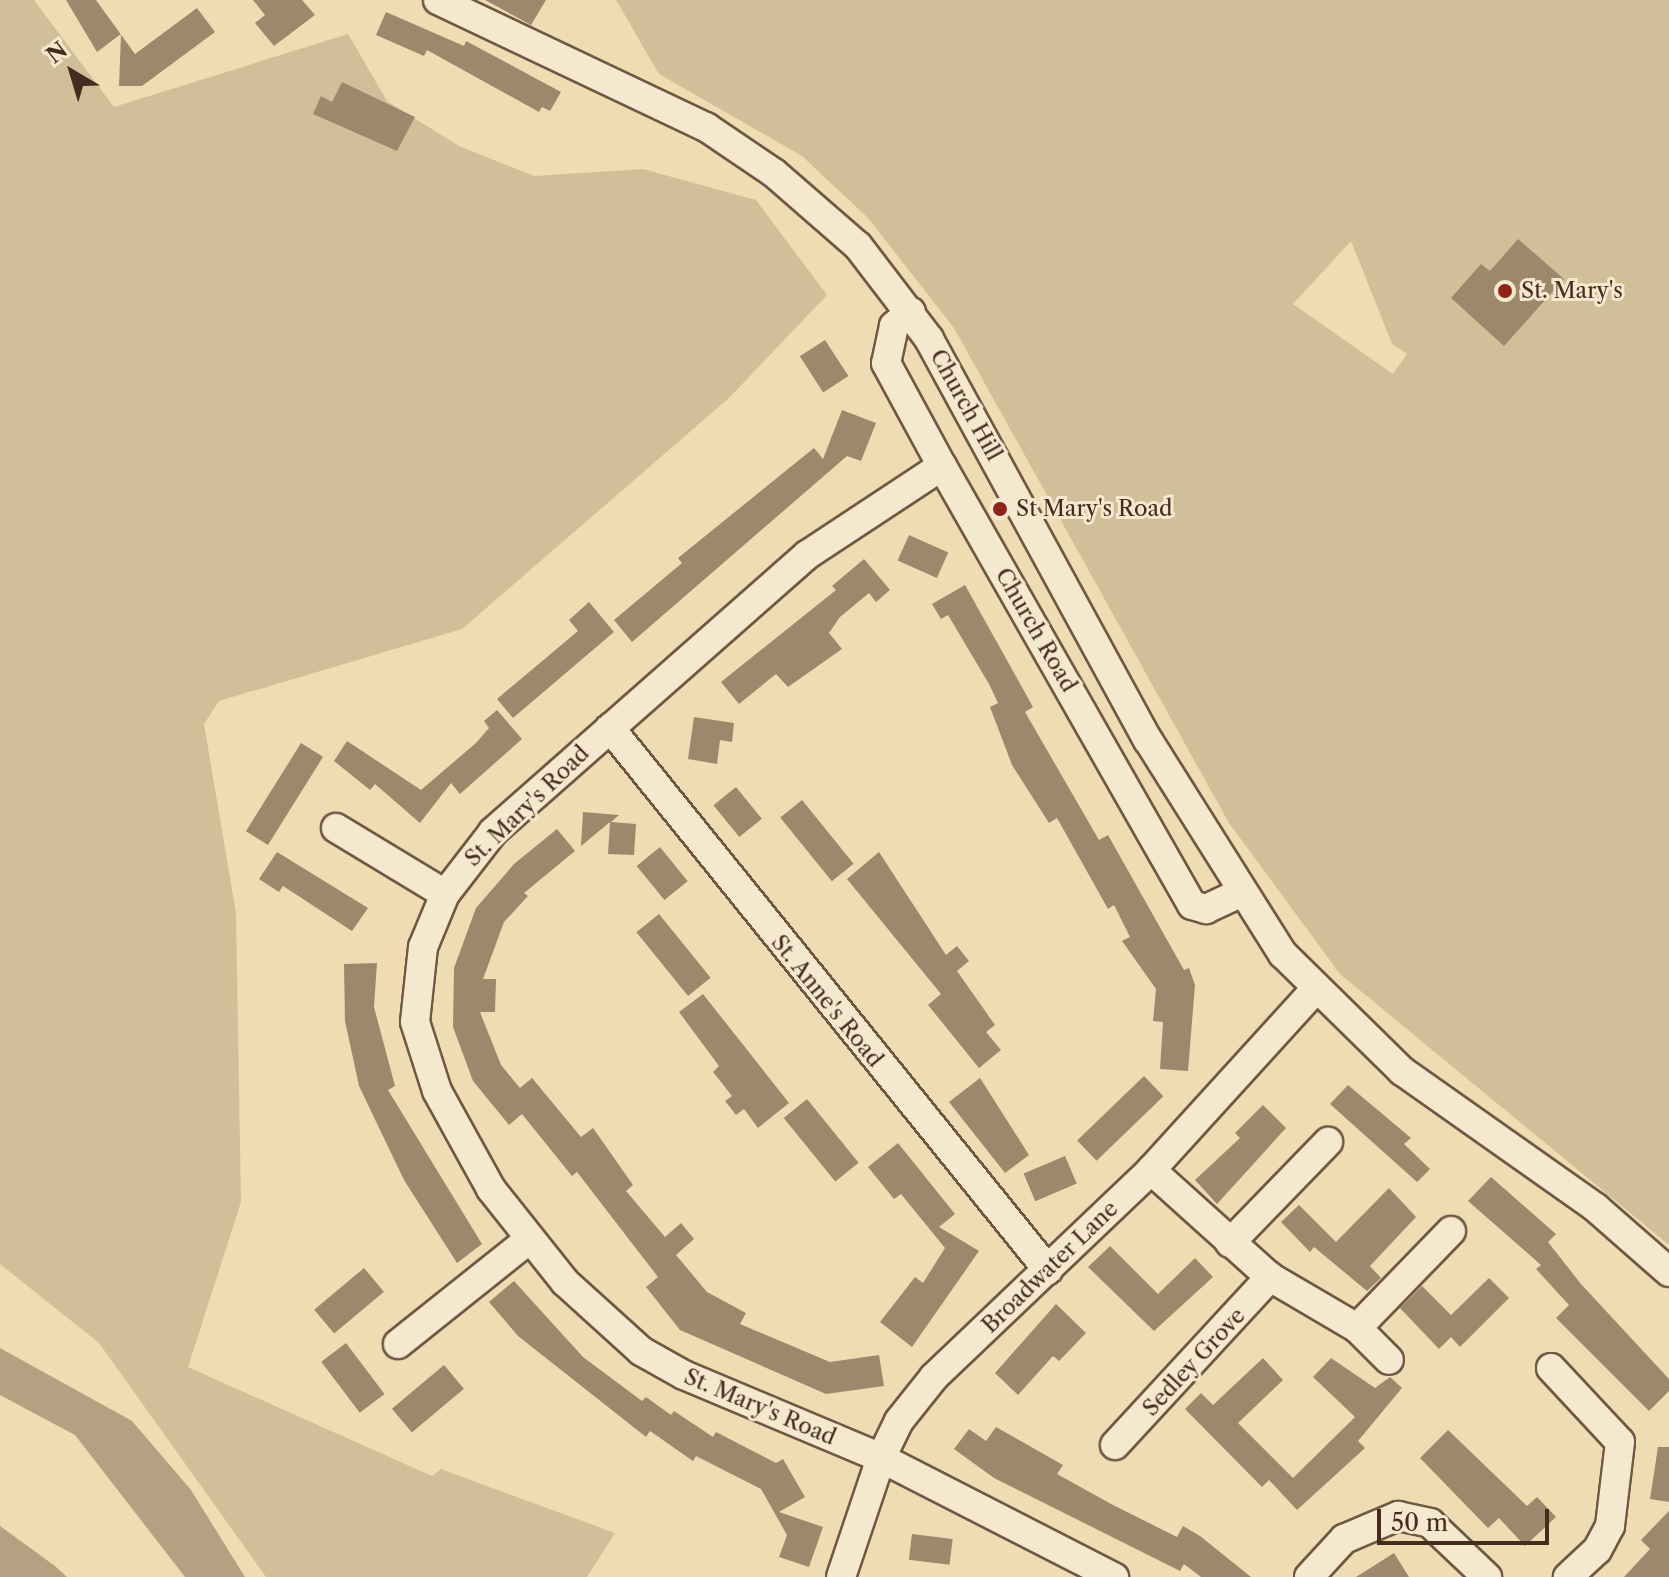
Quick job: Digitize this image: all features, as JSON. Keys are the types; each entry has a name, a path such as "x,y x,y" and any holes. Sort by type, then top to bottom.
{"street":[{"name":"Church Hill","path":"438,0 706,127 774,173 840,230 911,312 1240,893 1314,991 1402,1071 1596,1208 1669,1272"},
{"name":"Church Road","path":"911,312 894,326 886,363 942,466 1192,905 1206,909 1240,893"},
{"name":"St. Mary's Road","path":"942,466 807,555 493,832 445,894 423,947 415,1022 460,1136 527,1241 641,1351 684,1375 881,1458 1114,1577"},
{"name":"St. Anne's Road","path":"610,728 1048,1270"},
{"path":"336,828 445,894"},
{"name":"Broadwater Lane","path":"841,1577 881,1458 899,1421 934,1377 1151,1170 1314,991"},
{"path":"1230,1243 1328,1142"},
{"path":"1151,1170 1270,1277 1357,1328 1389,1360"},
{"path":"1357,1328 1451,1231"},
{"path":"398,1344 527,1241"},
{"name":"Sedley Grove","path":"1115,1445 1270,1277"},
{"path":"1551,1368 1620,1442 1610,1526 1597,1550 1568,1577"},
{"path":"1309,1577 1344,1539 1398,1516 1430,1523 1487,1577"}],"shaded area":[{"path":"0,0 34,0 114,107 348,34 387,101 459,146 534,176 643,169 756,200 827,295 729,398 462,629 219,701 204,724 236,913 241,1202 188,1367 432,1476 441,1469 615,1533 587,1577 266,1577 99,1343 0,1264"},
{"path":"616,0 1669,0 1669,1245 1340,974 1229,823 954,328 868,218 802,156 659,74","holes":["1351,241 1392,344 1407,354 1393,374 1293,304"]},
{"path":"0,1348 132,1421 191,1490 245,1577 185,1577 75,1435 0,1395"},
{"path":"0,1526 55,1566 67,1577 0,1577"}],"building":[{"path":"66,0 96,0 121,34 97,52"},
{"path":"253,0 302,0 315,15 274,46 255,23 265,15"},
{"path":"485,0 546,0 531,25"},
{"path":"197,8 215,32 142,86 119,86 121,35 135,54"},
{"path":"386,12 464,46 466,41 561,92 550,111 542,107 539,112 427,50 424,56 376,35"},
{"path":"342,82 415,117 397,151 313,114 321,96 332,102"},
{"name":"St. Mary's","path":"1518,239 1564,279 1504,346 1451,298 1481,264 1490,271"},
{"path":"825,340 848,376 823,392 800,356"},
{"path":"842,410 876,423 861,461 847,456 632,642 614,620 682,563 678,558 814,448 823,459"},
{"path":"909,535 948,552 937,578 898,561"},
{"path":"864,559 890,590 876,602 869,593 840,617 829,633 842,649 788,687 776,674 739,704 721,682 836,590 832,586"},
{"path":"965,585 1033,707 1025,712 1099,840 1108,835 1184,970 1189,968 1195,985 1188,1071 1160,1069 1163,1022 1153,1021 1156,989 1122,941 1130,937 1114,905 1108,909 1057,818 1049,823 1012,765 990,707 998,703 989,684 948,615 941,619 932,604"},
{"path":"589,602 614,632 513,718 497,699 578,631 569,620"},
{"path":"497,710 522,739 460,794 451,783 420,823 375,784 370,790 334,761 347,741 421,790 476,743 489,728 484,721"},
{"path":"694,717 734,723 732,742 720,740 717,764 688,759"},
{"path":"301,743 323,757 268,845 246,831"},
{"path":"736,787 762,819 739,837 713,805"},
{"path":"802,800 854,864 832,881 780,818"},
{"path":"583,812 619,815 611,822 636,824 634,855 608,854 610,822 581,846"},
{"path":"557,829 575,851 524,893 528,896 504,922 483,979 496,979 495,1012 480,1012 501,1065 520,1088 532,1078 581,1137 593,1128 633,1185 626,1191 665,1237 681,1223 694,1239 676,1255 707,1292 746,1313 740,1324 830,1362 879,1355 884,1386 826,1394 680,1330 646,1287 658,1277 577,1172 572,1176 522,1114 509,1125 473,1081 453,1027 454,968 476,908 514,864"},
{"path":"660,847 688,881 664,900 637,866"},
{"path":"277,852 368,908 352,931 283,886 279,892 259,879"},
{"path":"879,852 946,955 957,946 969,961 957,971 995,1025 986,1032 1001,1050 979,1068 928,1005 941,994 847,879"},
{"path":"659,914 711,978 688,996 636,932"},
{"path":"377,963 374,1007 395,1086 388,1090 482,1244 457,1263 404,1180 359,1086 345,1021 344,964"},
{"path":"703,994 789,1103 758,1128 744,1109 736,1115 725,1101 732,1096 713,1072 719,1066 679,1012"},
{"path":"1144,1076 1163,1096 1097,1161 1077,1141"},
{"path":"980,1078 1029,1155 1005,1173 949,1102"},
{"path":"1348,1085 1411,1138 1404,1144 1430,1169 1417,1182 1330,1104"},
{"path":"807,1099 859,1163 835,1182 784,1118"},
{"path":"1263,1105 1286,1128 1217,1204 1195,1180 1240,1138 1235,1133"},
{"path":"898,1143 955,1214 939,1227 979,1251 912,1347 880,1322 915,1277 923,1283 945,1248 901,1194 894,1199 868,1167"},
{"path":"1065,1156 1077,1184 1035,1201 1024,1174"},
{"path":"1491,1177 1556,1234 1548,1242 1581,1284 1669,1379 1669,1391 1649,1411 1556,1318 1569,1305 1536,1269 1541,1265 1468,1201"},
{"path":"1389,1188 1416,1217 1370,1266 1381,1278 1367,1291 1314,1247 1310,1252 1281,1222 1299,1205 1336,1242"},
{"path":"1110,1246 1158,1294 1195,1258 1213,1277 1154,1331 1088,1267"},
{"path":"364,1268 384,1292 334,1334 314,1310"},
{"path":"1489,1278 1509,1298 1460,1347 1451,1337 1439,1349 1400,1308 1422,1286 1451,1315"},
{"path":"514,1281 583,1357 642,1401 646,1397 671,1415 674,1411 713,1437 716,1432 776,1463 783,1459 805,1497 779,1512 823,1527 809,1567 779,1557 787,1535 761,1489 696,1456 693,1461 650,1431 646,1437 518,1336 489,1302"},
{"path":"1056,1304 1086,1333 1059,1361 1053,1356 1018,1395 995,1373"},
{"path":"346,1343 385,1394 360,1413 321,1362"},
{"path":"1263,1358 1283,1380 1238,1423 1293,1478 1355,1417 1313,1377 1331,1358 1375,1388 1390,1377 1402,1388 1358,1441 1365,1448 1297,1510 1269,1480 1262,1487 1185,1409 1201,1393 1213,1405"},
{"path":"444,1365 464,1389 412,1432 392,1409"},
{"path":"996,1427 1063,1465 1057,1474 1177,1537 1183,1526 1251,1577 1201,1577 1184,1564 1180,1571 994,1478 954,1449 969,1429 986,1441"},
{"path":"1448,1430 1527,1506 1537,1497 1556,1517 1525,1546 1499,1518 1488,1528 1420,1458"},
{"path":"1658,1447 1669,1447 1669,1502 1650,1499"},
{"path":"1669,1511 1669,1577 1624,1577 1650,1549 1641,1540"},
{"path":"912,1534 953,1539 950,1565 909,1560"},
{"path":"1394,1553 1409,1577 1356,1577"}],"place":[{"name":"St. Mary's","path":"1505,291"},
{"name":"St Mary's Road","path":"1000,509"}]}
